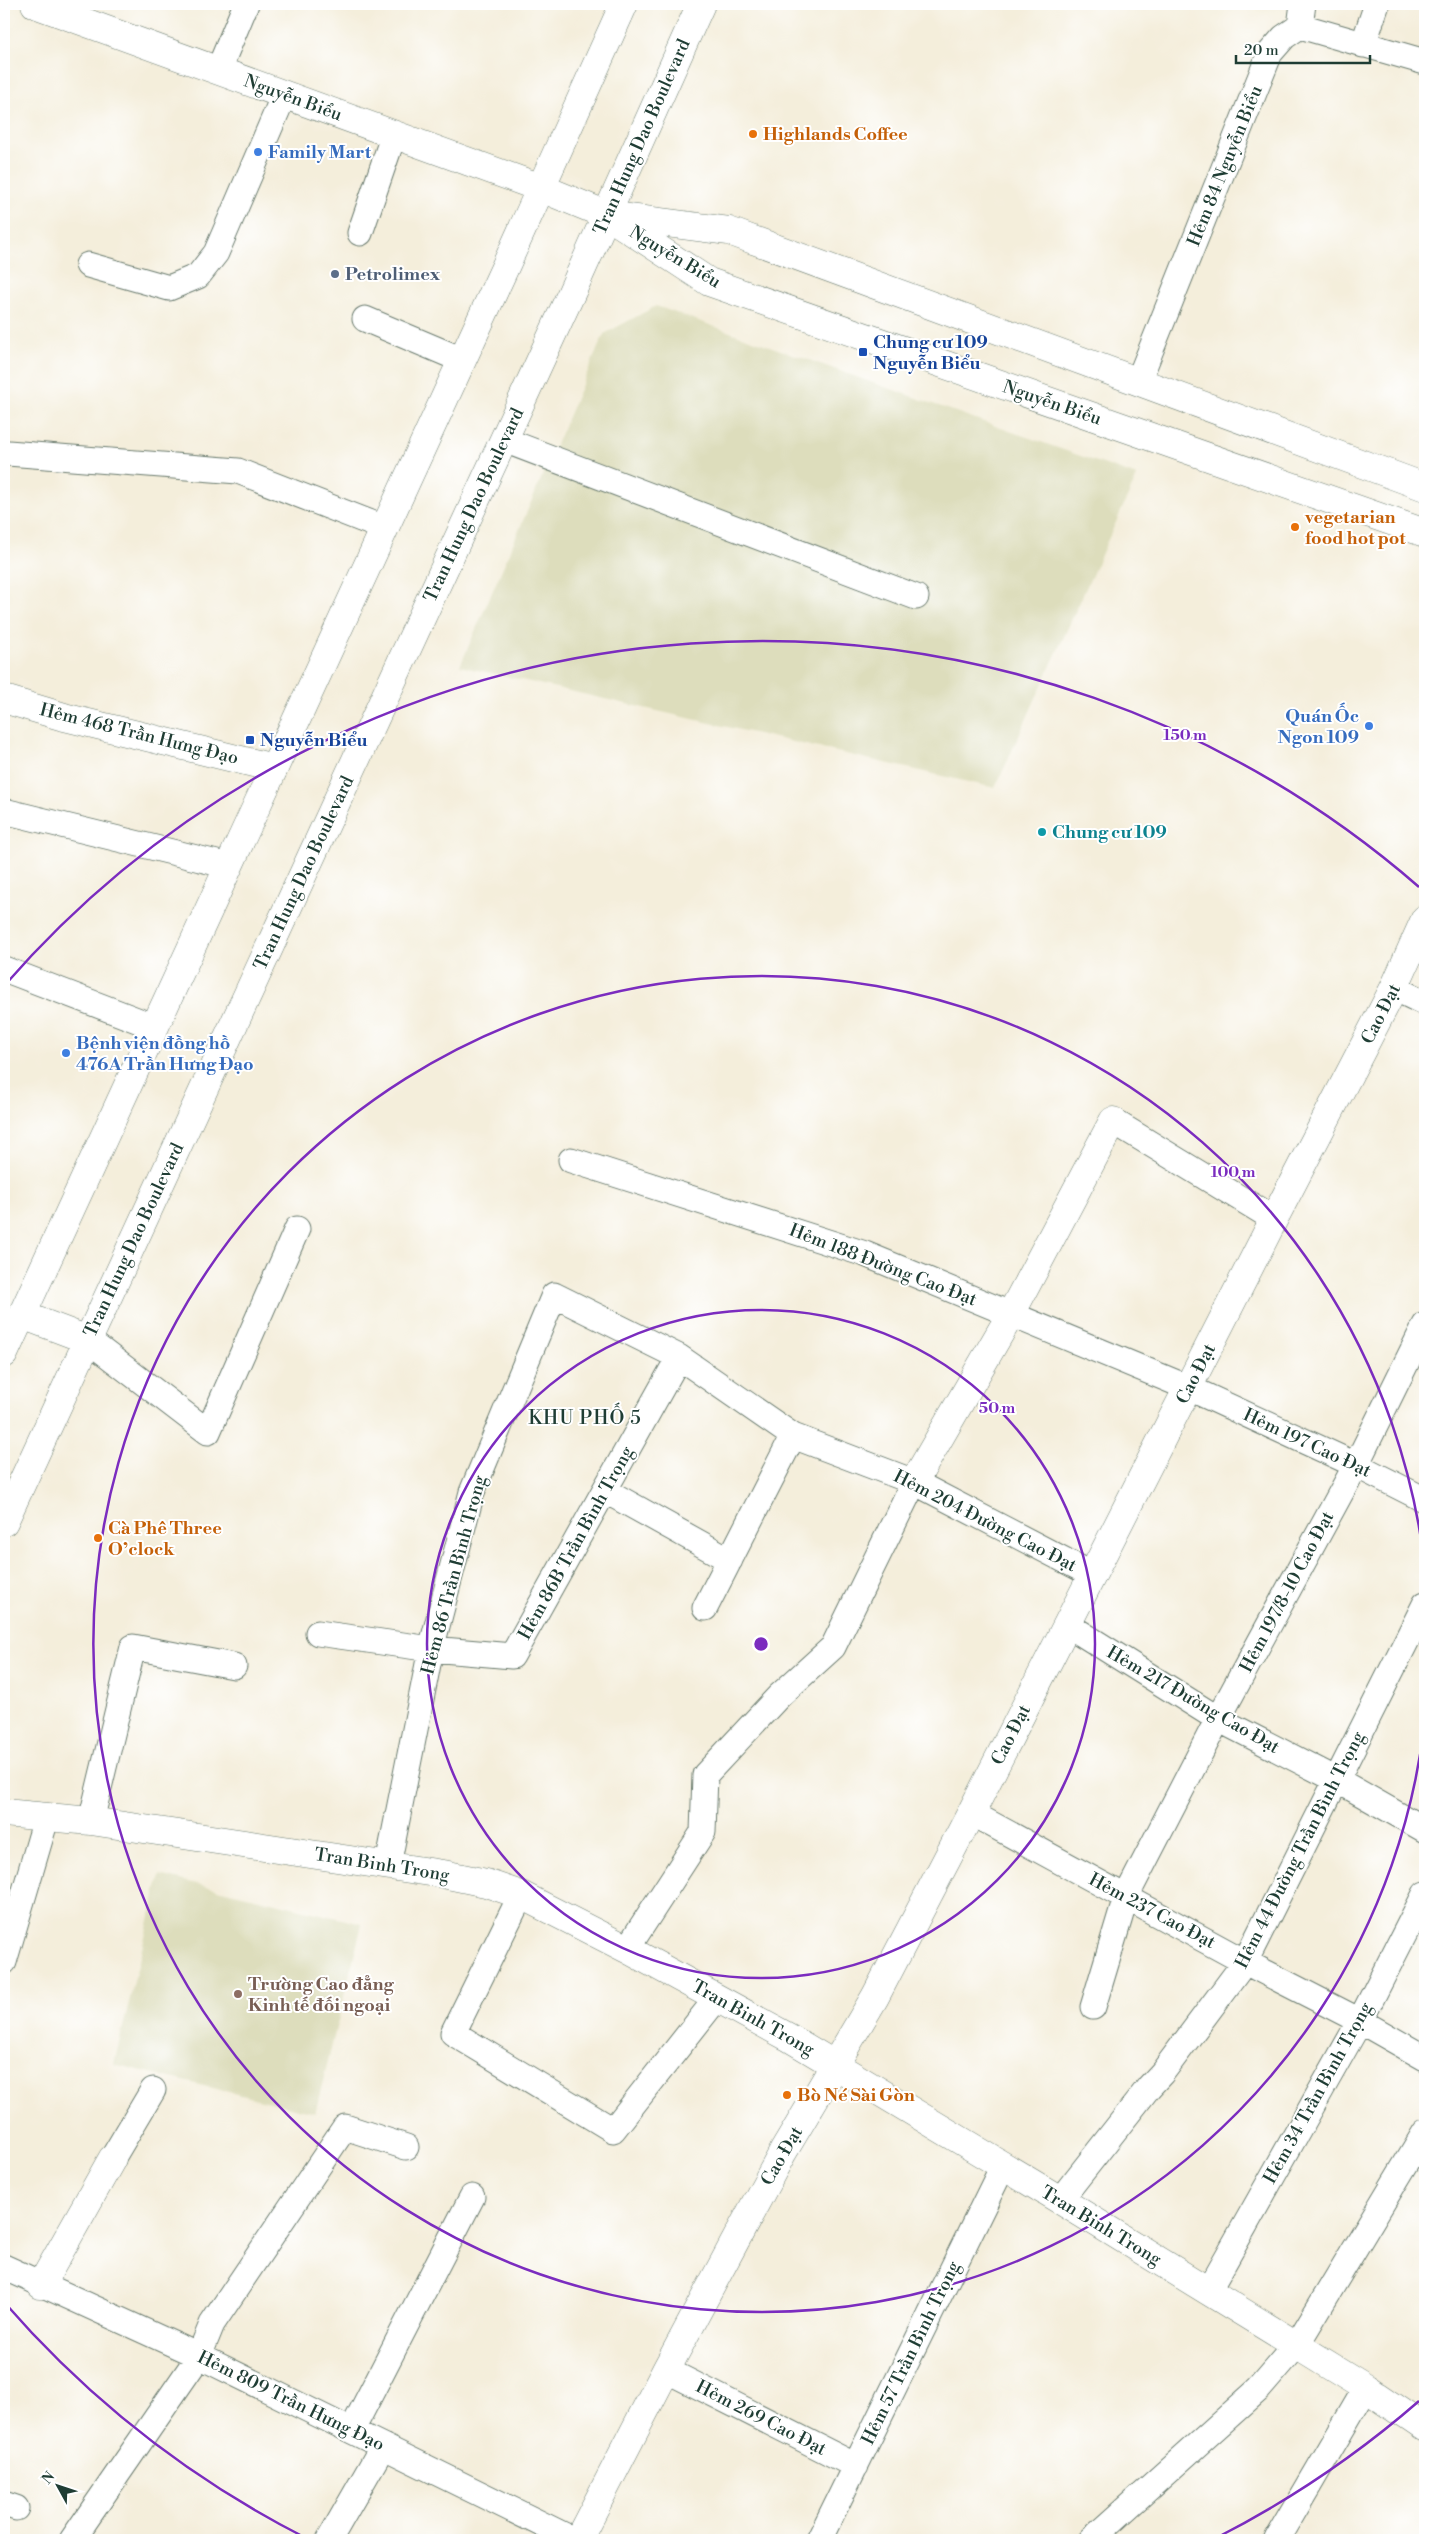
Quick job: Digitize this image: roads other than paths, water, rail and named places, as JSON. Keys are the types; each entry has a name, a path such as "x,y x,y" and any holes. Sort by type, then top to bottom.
{"main road":[{"name":"Nguyễn Biểu","path":"35,4 541,188 607,215 709,282 1425,534"},
{"path":"4,1354 624,4"},
{"name":"Tran Hung Dao Boulevard","path":"4,1522 504,440 701,4"},
{"name":"Nguyễn Biểu","path":"607,215 729,231 1425,487"},
{"name":"Hẻm 468 Trần Hưng Ðạo","path":"4,699 64,718 274,768"},
{"name":"Cao Đạt","path":"576,2540 783,2152 875,1997 1394,988 1425,919"},
{"path":"914,1482 1011,1314 1113,1121"},
{"path":"22,1315 88,1340"},
{"name":"Tran Binh Trong","path":"4,1813 46,1819 91,1822 388,1865 486,1883 521,1895 628,1949 836,2065 1366,2388 1425,2428"},
{"path":"41,2284 112,2159"}],"lane":[{"path":"218,71 246,4"},
{"path":"1363,45 1377,4"},
{"name":"Hẻm 84 Nguyễn Biểu","path":"1138,382 1270,53 1302,15 1363,45 1425,62"},
{"path":"88,265 169,288 198,276 216,253 284,95"},
{"path":"360,233 394,134"},
{"path":"366,319 462,360"},
{"path":"504,440 916,597"},
{"path":"8,453 238,471 384,528"},
{"path":"4,811 229,866"},
{"path":"4,969 155,1027"},
{"path":"1394,988 1425,1003"},
{"path":"1113,1121 1274,1219"},
{"name":"Hẻm 188 Đường Cao Đạt","path":"571,1160 865,1254 1189,1388"},
{"path":"88,1340 208,1432 297,1229"},
{"name":"Hẻm 204 Đường Cao Đạt","path":"554,1295 679,1357 793,1436 914,1482 1093,1575"},
{"name":"Hẻm 86 Trần Bình Trọng","path":"388,1865 431,1649 472,1492 554,1295"},
{"name":"Hẻm 197/8-10 Cao Đạt","path":"1093,2007 1126,1897 1218,1719 1356,1464 1425,1325"},
{"name":"Hẻm 86B Trần Bình Trọng","path":"431,1649 512,1656 606,1491 679,1357"},
{"name":"Hẻm 197 Cao Đạt","path":"1189,1388 1356,1464 1425,1500"},
{"path":"705,1608 793,1436"},
{"path":"628,1949 703,1832 705,1775 779,1696 833,1646 914,1482"},
{"path":"606,1491 730,1560"},
{"name":"Hẻm 44 Đường Trần Bình Trọng","path":"1060,2200 1162,2073 1245,1962 1425,1604"},
{"name":"Hẻm 217 Đường Cao Đạt","path":"1068,1625 1218,1719 1337,1780 1425,1830"},
{"path":"318,1633 431,1649"},
{"path":"91,1822 133,1647 234,1666"},
{"name":"Hẻm 237 Cao Đạt","path":"971,1813 1245,1962 1360,2021 1425,2058"},
{"path":"4,1962 46,1819"},
{"name":"Hẻm 34 Trần Bình Trọng","path":"1208,2291 1360,2021 1425,1894"},
{"path":"521,1895 453,2033 613,2130 717,1998"},
{"path":"112,2159 154,2090"},
{"path":"72,2540 199,2356 212,2324 345,2127 406,2147"},
{"path":"1091,2540 1260,2389 1296,2346 1425,2132"},
{"name":"Hẻm 57 Trần Bình Trọng","path":"820,2540 1003,2166"},
{"path":"352,2430 472,2197"},
{"name":"Hẻm 809 Trần Hưng Đạo","path":"4,2267 199,2356 576,2540"},
{"name":"Hẻm 269 Cao Đạt","path":"666,2370 856,2466"},
{"path":"1276,2540 1366,2388"},
{"path":"329,2540 384,2446"}],"place":[{"name":"Highlands Coffee","path":"753,134"},
{"name":"Family Mart","path":"258,152"},
{"name":"Petrolimex","path":"335,274"},
{"name":"Chung cư 109 Nguyễn Biểu","path":"863,352"},
{"name":"vegetarian food hot pot","path":"1295,527"},
{"name":"Quán Ốc Ngon 109","path":"1369,726"},
{"name":"Nguyễn Biểu","path":"250,740"},
{"name":"Chung cư 109","path":"1042,832"},
{"name":"Bệnh viện đồng hồ 476A Trần Hưng Đạo","path":"66,1053"},
{"name":"Cà Phê Three O’clock","path":"98,1538"},
{"name":"Trường Cao đẳng Kinh tế đối ngoại","path":"238,1994"},
{"name":"Bò Né Sài Gòn","path":"787,2095"}],"district":[{"name":"KHU PHỐ 5","path":"585,1418"}]}
